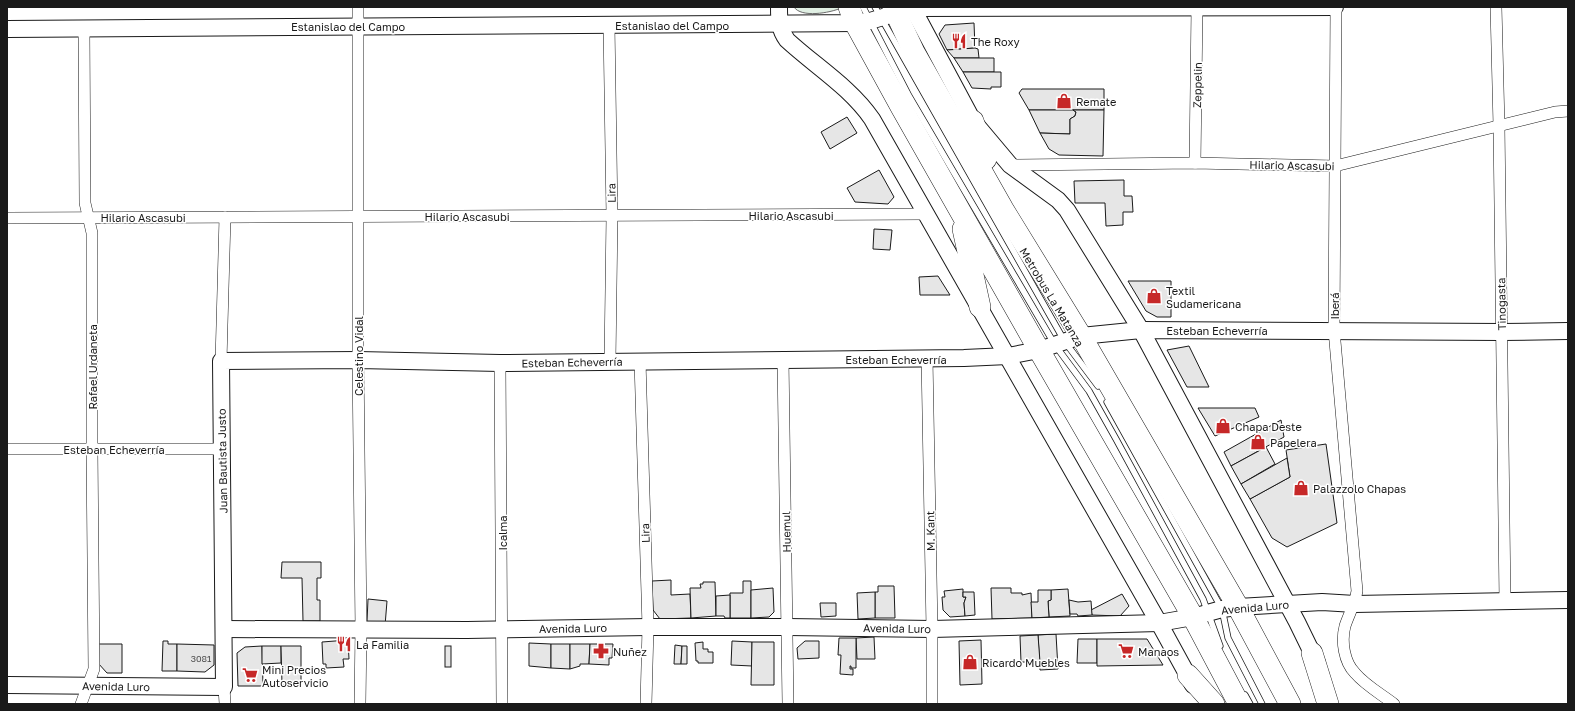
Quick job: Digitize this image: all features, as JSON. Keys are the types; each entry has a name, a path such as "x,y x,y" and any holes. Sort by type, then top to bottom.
{"highway":[{"path":"881,12 878,64 959,209 1060,344 1215,611 1290,704"},
{"path":"881,12 914,52 1003,209 1060,344 1215,611 1241,697"},
{"path":"973,121 997,187 1003,209"},
{"path":"959,209 980,307"},
{"path":"1312,653 1328,704"},
{"path":"1188,675 1214,704"}],"street":[{"name":"Celestino Vidal","path":"358,7 358,360 361,629 360,704"},
{"path":"779,7 779,24 782,33 787,40 864,108 872,119 1008,356 1159,623 1203,704"},
{"name":"Estanislao del Campo","path":"7,29 779,24 881,12 1335,7"},
{"name":"Iberá","path":"1335,7 1334,330 1357,591 1355,604 1345,627 1343,641 1347,659 1354,673 1394,704"},
{"name":"Tinogasta","path":"1496,7 1505,601"},
{"name":"Zeppelin","path":"1195,163 1197,8"},
{"path":"881,12 1010,165 1058,200 1067,210 1141,330 1288,604 1337,704"},
{"name":"Lira","path":"609,25 612,216 610,361"},
{"name":"Rafael Urdaneta","path":"81,704 94,669 92,233 87,217 85,203 84,29"},
{"name":"Hilario Ascasubi","path":"1010,165 1195,163 1335,166 1568,110"},
{"name":"Hilario Ascasubi","path":"7,218 926,214"},
{"name":"Juan Bautista Justo","path":"224,217 221,361 225,704"},
{"name":"Esteban Echeverría","path":"221,361 358,360 500,363 927,358 1008,356 1060,344 1141,330 1568,331"},
{"name":"M. Kant","path":"927,358 932,704"},
{"name":"Huemul","path":"783,359 788,704"},
{"name":"Lira","path":"640,361 648,627 646,704"},
{"name":"Icalma","path":"500,363 502,704"},
{"name":"Esteban Echeverría","path":"7,449 222,449"},
{"name":"Avenida Luro","path":"224,629 467,630 648,627 788,627 932,629 1159,623 1215,611 1322,602 1355,604 1568,600"},
{"name":"Avenida Luro","path":"7,685 224,687"}],"lane":[{"name":"Metrobus La Matanza","path":"881,12 909,96 1060,344 1101,390"},
{"name":"Metrobus La Matanza","path":"881,12 1060,344"},
{"path":"1104,397 1262,704"},
{"path":"1215,611 1222,650"},
{"path":"1241,697 1250,704"}],"green space":[{"path":"794,7 841,8 830,12 816,14 803,12"}],"building":[{"name":"The Roxy","path":"974,23 975,48 947,50 939,34 945,25"},
{"path":"978,49 979,58 954,58 947,50"},
{"path":"954,58 994,58 994,72 963,72"},
{"path":"963,72 1001,72 1001,87 991,87 991,89 972,88"},
{"name":"Remate","path":"1022,89 1104,89 1104,110 1029,110 1019,93"},
{"path":"1029,110 1073,110 1076,112 1075,116 1070,119 1070,134 1040,133"},
{"path":"1073,110 1104,110 1103,156 1059,155 1049,149 1040,133 1070,134 1070,119 1075,116 1076,112"},
{"path":"847,117 857,133 830,149 821,132"},
{"path":"879,170 894,197 888,204 855,202 847,188"},
{"path":"1124,180 1124,196 1132,196 1133,212 1123,212 1123,225 1106,226 1105,203 1075,203 1074,181"},
{"path":"874,229 892,230 890,250 873,249"},
{"path":"938,276 950,295 920,295 919,277"},
{"name":"Textil Sudamericana","path":"1128,281 1171,281 1171,317 1157,317 1146,311"},
{"path":"1189,346 1209,387 1187,387 1167,350"},
{"name":"Chapa Deste","path":"1198,408 1255,408 1259,417 1215,436"},
{"name":"Papelera","path":"1281,420 1284,437 1231,466 1224,452"},
{"name":"Palazzolo Chapas","path":"1326,444 1337,523 1287,547 1272,538 1250,499 1290,477 1286,450"},
{"path":"1266,447 1275,464 1241,484 1231,466"},
{"path":"1287,458 1290,477 1250,499 1241,484"},
{"path":"282,562 321,562 321,578 317,578 317,600 320,600 320,621 303,621 302,578 281,578"},
{"path":"671,580 671,595 690,594 691,618 660,619 653,610 652,581"},
{"path":"743,581 751,581 751,618 730,618 730,593 743,593"},
{"path":"703,582 715,582 716,616 691,618 690,588 701,588 700,584 703,584"},
{"path":"878,586 894,586 895,618 875,618 875,592 878,592"},
{"path":"773,588 774,612 769,617 751,618 751,590"},
{"path":"991,588 1011,588 1011,593 1022,593 1022,595 1031,593 1032,618 992,619"},
{"path":"963,589 963,597 966,597 964,603 965,616 950,617 943,610 942,597 945,597 944,591"},
{"path":"1068,589 1070,616 1049,617 1048,601 1051,600 1051,590"},
{"path":"1038,590 1051,590 1051,600 1048,601 1049,617 1032,618 1031,602 1038,602"},
{"path":"875,592 875,618 858,619 857,593"},
{"path":"963,592 974,592 975,615 965,616 964,603 966,597 963,597"},
{"path":"1122,594 1129,606 1120,616 1092,615 1091,610"},
{"path":"730,595 730,618 716,616 716,596"},
{"path":"368,599 387,601 385,626 367,622"},
{"path":"1069,600 1078,602 1091,601 1092,615 1078,616 1077,614 1070,614"},
{"path":"820,603 836,603 836,616 821,617"},
{"path":"1056,634 1058,669 1040,670 1038,635"},
{"path":"1038,635 1040,662 1021,662 1020,636"},
{"path":"874,637 875,659 857,659 856,638"},
{"path":"839,638 856,638 856,668 851,668 850,666 850,669 853,669 853,675 840,674 841,655 838,655"},
{"path":"1078,639 1097,639 1097,663 1077,663"},
{"name":"Manaos","path":"1097,639 1147,639 1163,665 1097,666"},
{"path":"348,640 349,659 343,659 344,667 326,668 326,664 323,664 322,642"},
{"name":"Ricardo Muebles","path":"981,640 982,684 960,685 959,641"},
{"path":"163,641 168,641 168,644 177,644 177,671 162,671"},
{"path":"732,641 752,642 752,666 731,665"},
{"path":"805,641 819,641 819,658 798,659 797,648"},
{"path":"703,642 703,649 708,649 708,652 713,652 713,663 698,663 698,661 696,661 695,643"},
{"path":"752,642 774,642 774,685 751,685"},
{"path":"529,643 551,644 551,668 529,666"},
{"path":"98,644 122,644 122,673 107,673 98,663"},
{"path":"177,644 214,645 214,665 205,672 177,671"},
{"path":"551,644 570,644 570,669 551,668"},
{"path":"570,644 590,644 589,664 580,664 580,666 570,669"},
{"name":"Nuñez","path":"590,644 613,644 612,658 609,658 609,665 589,664"},
{"path":"675,645 682,646 681,664 674,664"},
{"name":"Mini Precios Autoservicio","path":"262,646 263,686 238,686 237,653 245,647"},
{"path":"262,646 281,646 281,663 262,664"},
{"path":"281,646 301,646 301,685 282,685"},
{"path":"445,646 451,646 451,667 445,667"},
{"path":"682,646 687,646 687,664 681,664"}],"place":[{"name":"The Roxy","path":"959,41"},
{"name":"Remate","path":"1064,101"},
{"name":"Textil Sudamericana","path":"1154,296"},
{"name":"Chapa Deste","path":"1223,426"},
{"name":"Papelera","path":"1258,442"},
{"name":"Palazzolo Chapas","path":"1301,488"},
{"name":"La Familia","path":"344,644"},
{"name":"Nuñez","path":"601,651"},
{"name":"Manaos","path":"1126,651"},
{"name":"Ricardo Muebles","path":"970,662"},
{"name":"Mini Precios Autoservicio","path":"250,675"}]}
